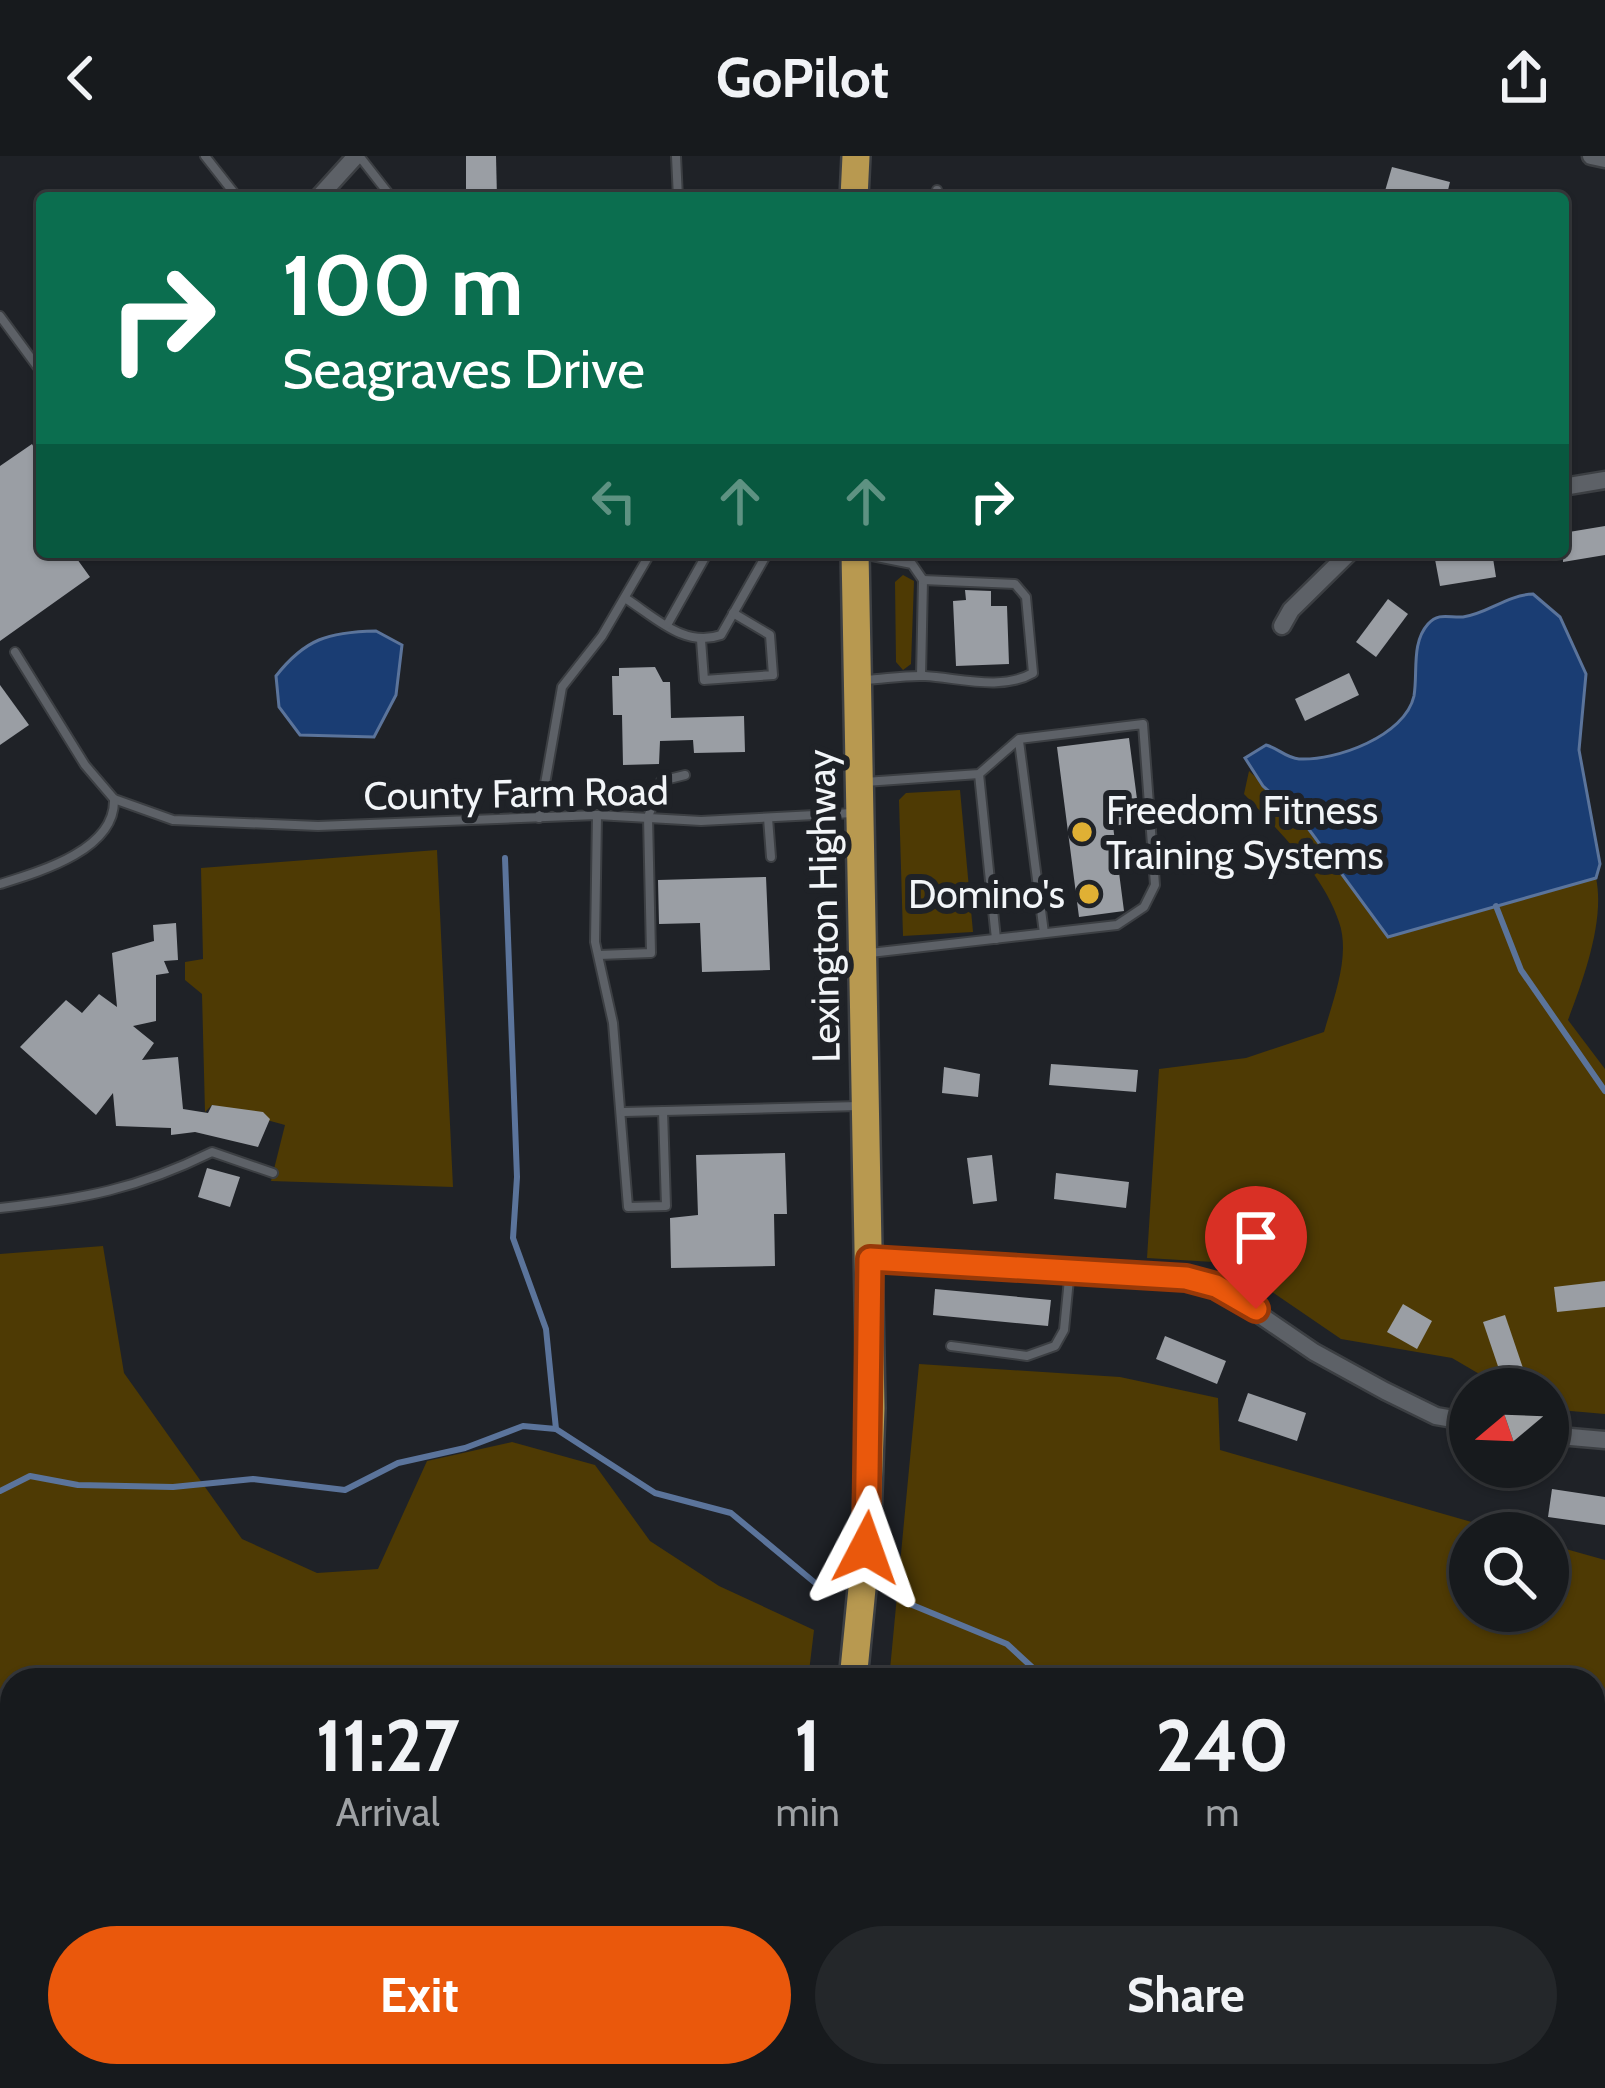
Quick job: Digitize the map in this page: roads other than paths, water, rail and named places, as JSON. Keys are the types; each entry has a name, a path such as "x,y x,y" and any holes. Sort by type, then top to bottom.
{"highway":[{"path":"854,192 856,156"},
{"name":"Lexington Highway","path":"854,1668 870,1484 856,558"}],"street":[{"path":"326,192 357,156"},
{"path":"1592,156 1605,159"},
{"path":"1569,486 1605,480"},
{"path":"1282,626 1291,610 1344,558"},
{"path":"870,1259 1070,1268 1216,1286 1313,1352 1384,1391 1449,1418"},
{"path":"1569,1437 1605,1440"}],"lane":[{"path":"206,156 233,192"},
{"path":"357,156 387,192"},
{"path":"676,156 678,192"},
{"path":"0,316 36,366"},
{"path":"539,818 562,687 648,558"},
{"path":"667,625 705,558"},
{"path":"625,598 701,640 721,635 765,558"},
{"path":"884,558 912,564 923,580 921,676"},
{"path":"858,681 921,676 985,682 1033,673 1026,597 1015,584 923,580"},
{"path":"701,640 704,680 773,675 770,635 733,613"},
{"path":"0,884 69,860 115,812 115,799 85,765 15,652"},
{"path":"860,782 979,773 1018,740 1143,724 1155,885 1144,907 1117,926 863,954"},
{"path":"1018,740 1044,933"},
{"path":"979,773 996,939"},
{"path":"598,956 651,953 648,817 654,788 668,777 685,775"},
{"name":"County Farm Road","path":"115,799 173,820 318,826 597,815 768,818 860,812"},
{"path":"597,815 598,956 624,1112 628,1207 666,1206 663,1111"},
{"path":"768,818 771,857"},
{"path":"624,1112 867,1105"},
{"path":"0,1208 94,1198 148,1183 212,1152 273,1173"},
{"path":"951,1346 1027,1356 1055,1346 1064,1330 1070,1268"}],"water":[{"path":"1533,594 1560,617 1586,674 1579,750 1600,864 1596,878 1388,937 1305,824 1263,786 1245,758 1266,745 1290,757 1314,759 1383,734 1408,710 1414,696 1417,649 1432,620 1472,615"},
{"path":"376,631 402,645 396,695 374,737 300,735 279,707 276,676 319,640"}],"waterway":[{"path":"505,858 517,1177 513,1238 546,1329 556,1429 655,1493 731,1513 814,1582"},
{"path":"1496,906 1521,970 1605,1091"},
{"path":"0,1491 30,1476 78,1485 173,1487 253,1479 345,1490 398,1463 465,1448 523,1426 556,1429"},
{"path":"905,1602 1007,1644 1033,1668"}],"place":[{"name":"Freedom Fitness Training Systems","path":"1082,832"},
{"name":"Domino's","path":"1089,894"}]}
